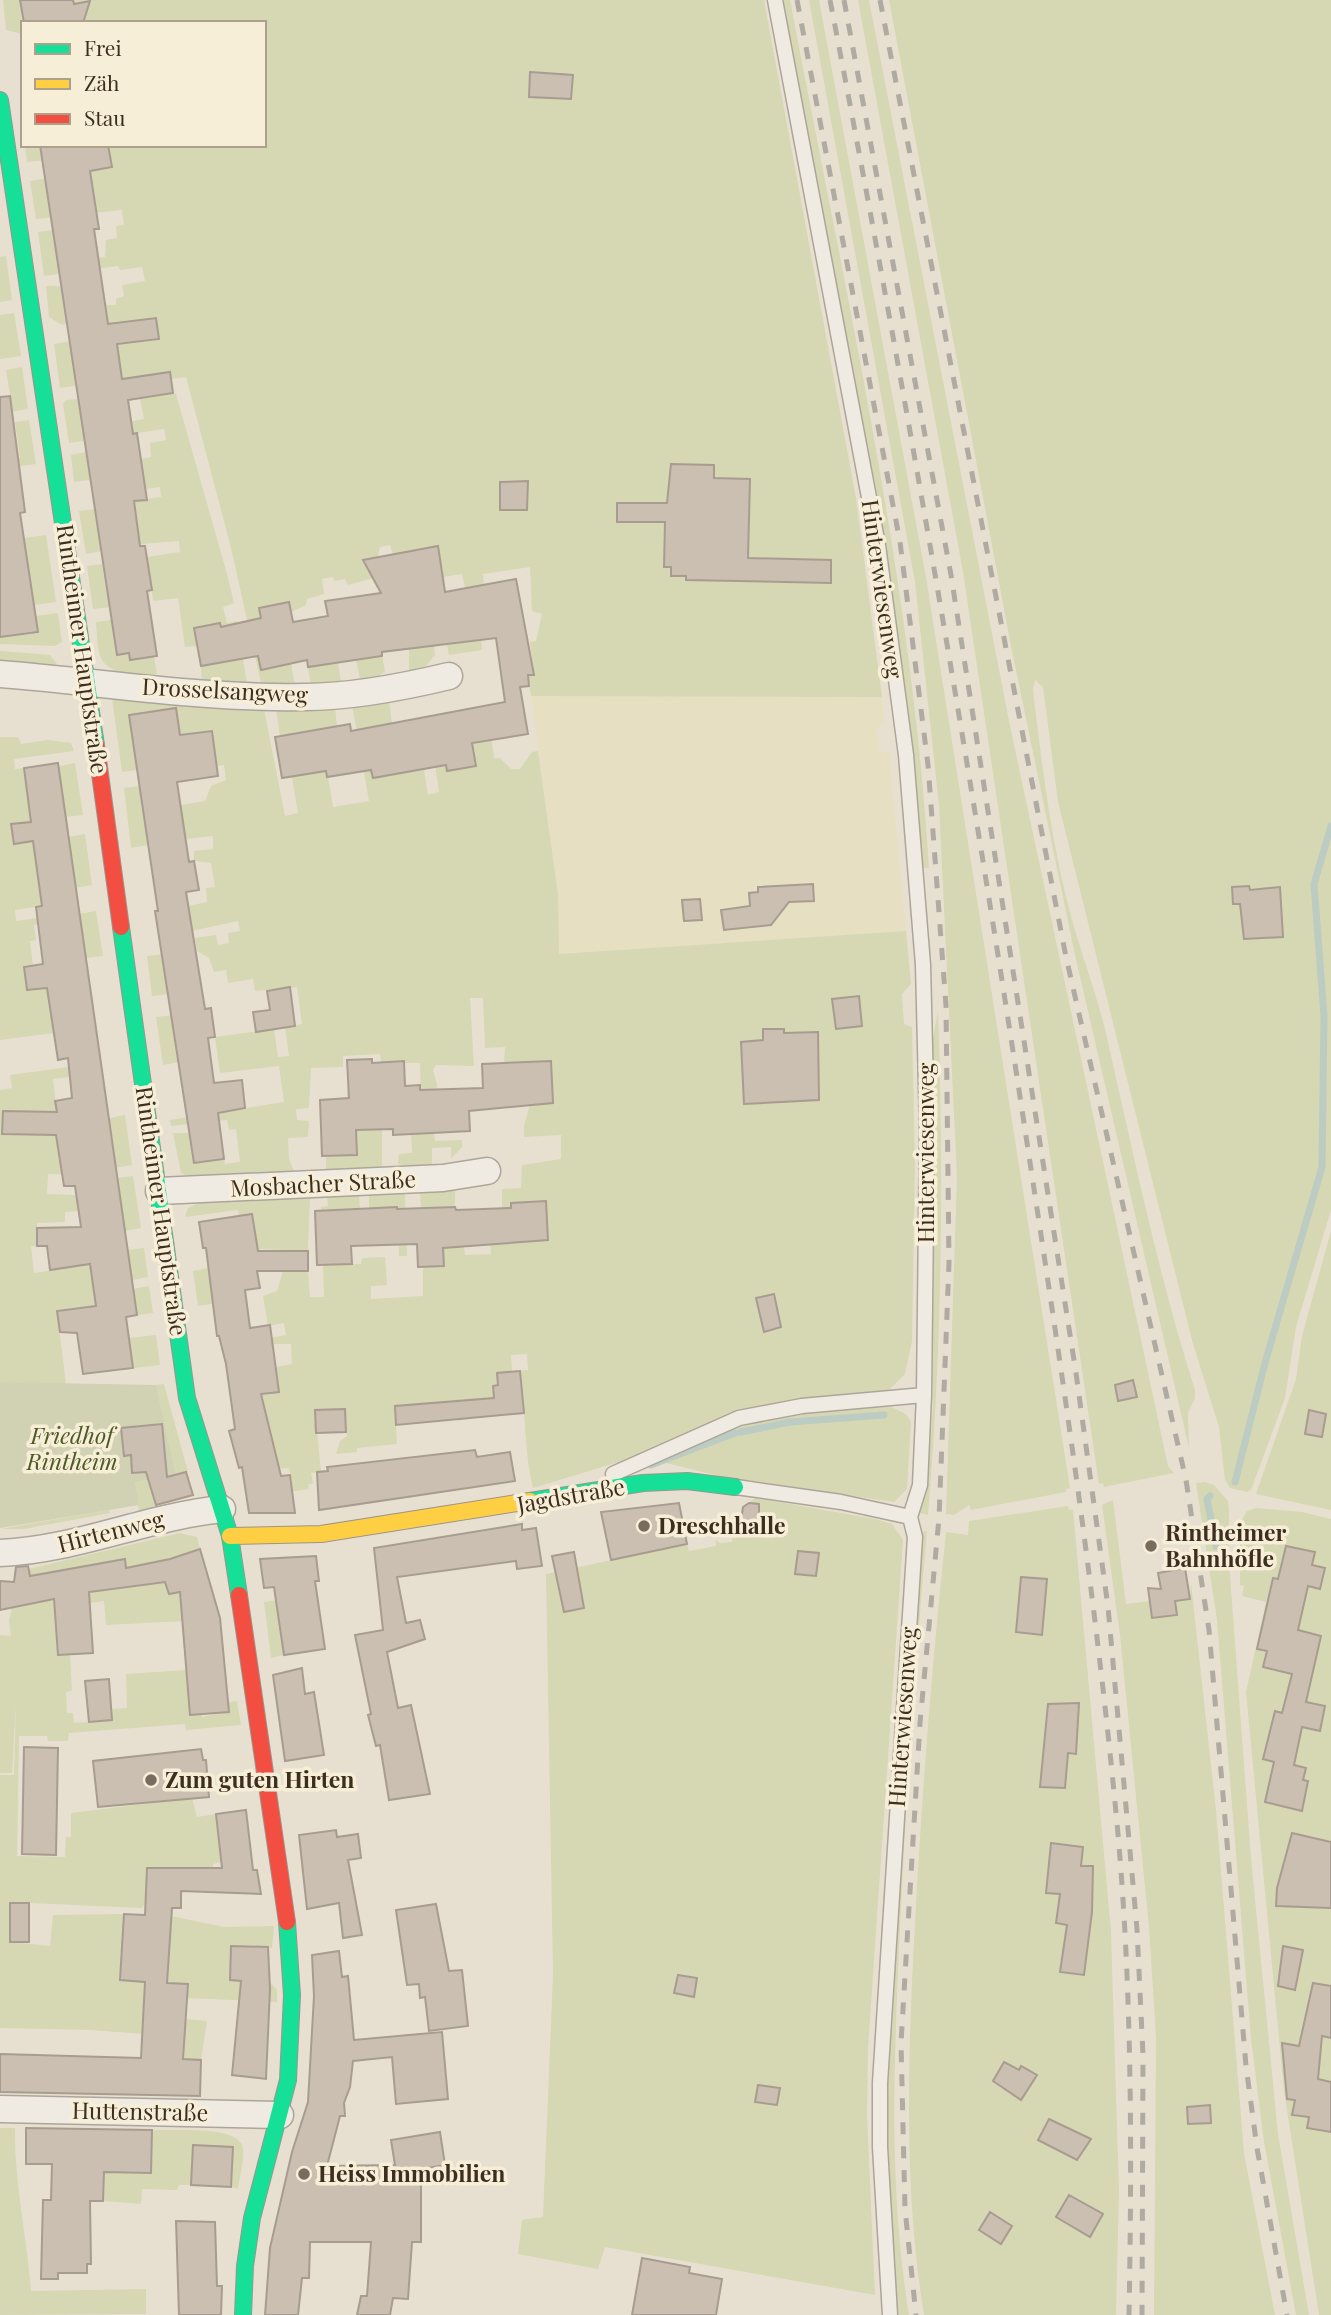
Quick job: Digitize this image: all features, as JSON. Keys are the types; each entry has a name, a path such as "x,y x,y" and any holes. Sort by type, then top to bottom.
{"street":[{"name":"Rintheimer Hauptstraße","path":"0,100 2,128 86,681 187,1398 230,1536 289,1934 292,2040 288,2080 250,2228 243,2315"},
{"name":"Drosselsangweg","path":"0,674 251,696 308,697 370,691 449,676"},
{"name":"Mosbacher Straße","path":"159,1191 443,1178 487,1171"},
{"name":"Jagdstraße","path":"230,1536 321,1534 654,1483 687,1481 735,1487"},
{"name":"Hirtenweg","path":"0,1553 74,1544 189,1513 222,1509"},
{"name":"Huttenstraße","path":"0,2109 280,2115"}],"lane":[{"name":"Hinterwiesenweg","path":"775,0 878,545 906,755 923,965 927,1128 924,1395 920,1485 910,1517 915,1537 880,2083 880,2147 890,2315"},
{"path":"550,1498 739,1418 802,1406 924,1395"},
{"name":"Jagdstraße","path":"735,1487 841,1502 910,1517"}],"shaded area":[{"path":"531,696 882,697 884,723 877,729 879,750 889,753 906,931 558,954 558,894"}],"green space":[{"path":"3,0 20,0 21,34 6,30"},
{"path":"73,0 764,0 856,498 882,697 531,696 528,675 534,674 530,642 536,641 542,614 532,611 530,567 483,574 484,584 477,586 482,650 449,655 447,645 476,640 462,574 443,577 438,546 393,555 390,545 380,547 373,578 348,585 345,579 322,579 324,594 307,599 306,605 291,612 288,602 259,608 261,618 251,621 291,663 295,686 266,686 261,683 231,548 186,377 171,379 169,372 60,388 54,344 70,341 117,344 159,338 156,318 86,328 70,321 62,325 49,317 46,286 66,288 98,302 116,305 116,299 124,296 122,285 145,281 142,267 120,270 118,266 44,276 38,232 53,230 59,263 105,257 106,240 117,238 116,226 124,225 122,210 36,219 30,181 111,167 110,154 27,162 25,147 266,147 266,21 81,21 85,2 74,4"},
{"path":"779,0 790,0 873,432 907,650 929,868 921,868 875,482 860,419"},
{"path":"809,0 819,0 926,577 1070,1488 1066,1489 1066,1492 971,1510 969,1505 954,1515 946,1514 957,1176 939,805 915,582"},
{"path":"858,0 869,0 1009,721 1168,1466 1174,1473 1104,1487 1103,1483 1099,1484 963,572"},
{"path":"889,0 1331,0 1331,1210 1296,1327 1285,1398 1251,1490 1247,1492 1230,1488 1225,1480 1219,1427 1193,1344 1058,802 1043,687 1035,680 1033,690 1044,775 1064,888 1095,992 1158,1259 1195,1390 1195,1398 1188,1413 1189,1448 1075,955 1012,651"},
{"path":"6,256 12,300 0,302 0,257"},
{"path":"14,313 21,356 0,359 0,315"},
{"path":"22,367 28,409 0,414 0,409 12,407 6,370"},
{"path":"176,394 227,574 234,603 223,607 227,623 237,621 247,684 202,681 201,666 227,661 220,624 195,628 197,646 185,647 178,598 153,601 147,557 180,552 179,541 140,544 86,554 79,511 95,509 99,538 138,533 134,501 161,497 160,487 100,495 98,483 143,476 141,459 151,457 150,443 166,440 164,429 69,443 63,404 66,400 78,399 83,430 144,419 140,399"},
{"path":"29,420 36,464 0,469 0,461 20,458 15,422"},
{"path":"86,452 90,480 74,482 71,455"},
{"path":"46,535 56,602 34,605 24,538"},
{"path":"102,564 107,597 130,593 112,607 93,609 87,566"},
{"path":"430,605 435,655 421,672 409,672 409,649 429,646"},
{"path":"58,613 62,642 55,646 0,644 0,637 38,631 36,616"},
{"path":"112,620 117,655 129,653 131,660 154,657 157,674 125,674 104,663 99,652 96,622"},
{"path":"0,651 50,655 57,664 45,668 0,665"},
{"path":"382,656 385,671 376,678 360,680 356,659"},
{"path":"338,662 341,683 311,687 308,667"},
{"path":"112,698 264,709 285,816 298,813 292,777 313,773 307,732 280,736 276,709 335,707 337,726 320,729 333,807 369,801 352,704 389,700 392,724 365,729 373,778 424,770 428,795 439,792 433,751 443,749 447,771 476,766 472,736 491,734 494,758 500,758 511,769 520,769 532,752 538,751 558,894 559,954 906,931 911,984 902,994 904,1024 912,1027 915,1163 912,1341 905,1374 888,1391 823,1396 763,1407 635,1457 533,1488 522,1392 515,1371 528,1370 527,1354 511,1355 512,1372 497,1373 498,1385 493,1386 494,1398 469,1400 471,1418 458,1421 456,1401 395,1406 397,1444 357,1448 357,1452 336,1454 340,1441 347,1436 345,1409 315,1410 321,1472 311,1473 313,1484 308,1484 309,1489 287,1492 285,1484 292,1482 289,1468 277,1469 268,1421 255,1395 279,1392 276,1367 292,1364 291,1344 264,1344 263,1339 286,1335 284,1323 268,1326 263,1296 277,1291 283,1271 308,1271 310,1297 324,1297 323,1265 361,1264 362,1258 385,1257 387,1285 371,1286 371,1299 423,1296 423,1267 444,1266 443,1245 464,1247 465,1255 491,1254 490,1237 502,1236 502,1189 521,1188 522,1165 561,1159 561,1135 524,1137 524,1125 530,1105 553,1103 551,1061 504,1063 505,1047 485,1048 483,998 470,998 474,1066 436,1065 433,1070 437,1084 438,1132 434,1133 435,1141 462,1140 462,1147 451,1159 451,1147 432,1148 432,1169 398,1164 399,1154 412,1153 411,1134 422,1133 420,1063 381,1063 380,1054 343,1056 343,1067 311,1068 309,1108 296,1109 297,1120 309,1121 308,1137 288,1138 289,1159 296,1176 189,1177 181,1173 173,1133 190,1133 195,1163 224,1159 225,1164 240,1162 236,1129 229,1130 227,1120 171,1126 170,1120 284,1102 279,1066 220,1073 215,1037 274,1029 278,1057 289,1056 285,1027 302,1024 297,987 255,991 253,979 228,983 226,970 214,972 209,958 197,951 195,938 216,935 218,945 229,943 228,933 240,931 238,921 191,931 188,906 207,902 206,888 215,887 211,863 194,861 194,851 213,849 213,836 186,839 181,805 205,801 211,786 226,780 224,765 217,766 212,731 174,736 176,708 130,715 138,770 122,772"},
{"path":"0,737 18,737 21,744 48,740 71,743 74,751 14,759 15,769 24,768 31,822 11,824 14,843 33,841 40,892 49,905 15,910 16,921 37,918 38,924 34,925 36,940 30,941 33,965 24,967 27,990 60,986 50,1005 54,1033 0,1040"},
{"path":"75,763 83,815 65,817 59,766"},
{"path":"139,786 148,845 131,848 124,788"},
{"path":"85,834 92,885 74,888 68,837"},
{"path":"96,911 103,956 86,958 80,914"},
{"path":"164,954 170,994 152,996 147,956"},
{"path":"938,1011 940,1263 928,1515 920,1513 916,1505 926,1496 933,1405 931,1050"},
{"path":"173,1015 179,1062 163,1065 156,1017"},
{"path":"69,1067 70,1077 53,1079 57,1113 3,1111 3,1134 56,1135 61,1164 115,1155 109,1118 125,1115 132,1165 72,1175 48,1174 47,1194 76,1195 79,1211 65,1212 65,1222 37,1223 37,1246 31,1246 34,1273 90,1265 96,1306 57,1311 66,1384 0,1382 0,1090 12,1088 10,1075"},
{"path":"348,1084 382,1108 382,1170 326,1172 326,1157 356,1155 356,1130 369,1129 347,1098"},
{"path":"133,1176 141,1228 125,1231 118,1178"},
{"path":"455,1190 455,1206 421,1208 420,1191"},
{"path":"405,1193 407,1256 399,1256 397,1207 369,1208 369,1194"},
{"path":"359,1195 360,1209 321,1211 321,1207 328,1206 327,1196"},
{"path":"310,1197 308,1251 261,1249 229,1254 256,1240 252,1214 239,1216 238,1210 185,1217 188,1208 202,1201"},
{"path":"1331,1231 1331,1510 1256,1494 1296,1379 1302,1336"},
{"path":"144,1248 148,1277 132,1280 127,1250"},
{"path":"208,1268 212,1294 243,1299 198,1306 193,1271"},
{"path":"149,1286 153,1313 137,1315 133,1289"},
{"path":"156,1335 160,1365 133,1368 129,1338"},
{"name":"Friedhof Rintheim","path":"0,1382 156,1385 176,1475 135,1482 139,1505 0,1528"},
{"path":"164,1384 188,1472 176,1475 156,1385"},
{"path":"891,1407 906,1414 911,1422 907,1489 894,1502 723,1477 666,1463 666,1456 736,1425 784,1413"},
{"path":"171,1476 151,1489 156,1507 139,1512 135,1482"},
{"path":"1196,1483 1214,1485 1228,1501 1229,1562 1251,1858 1278,2134 1309,2315 1296,2315 1264,2142 1251,2039 1217,1620"},
{"path":"756,1498 875,1519 892,1524 903,1540 868,2048 867,2115 875,2295 605,2247 598,2269 518,2254 522,2220 543,2217 553,1975 546,1574 687,1544 689,1551 716,1546 716,1540 720,1543 732,1542 733,1517 742,1512 743,1506"},
{"path":"1113,1500 1126,1604 1150,1601 1152,1618 1176,1615 1175,1601 1190,1599 1191,1583 1216,1810 1244,2153 1275,2315 1154,2315 1156,2038 1149,1927 1120,1635 1102,1505"},
{"path":"1068,1506 1069,1510 1073,1510 1111,1931 1119,2191 1116,2315 924,2315 917,2266 910,2168 911,2021 924,1776 946,1532 968,1535 969,1521"},
{"path":"1256,1508 1302,1512 1331,1519 1331,2315 1319,2315 1284,2091 1246,1692 1266,1602 1242,1596 1244,1586 1240,1585 1240,1523 1247,1511"},
{"path":"109,1510 110,1513 24,1529 0,1529"},
{"path":"927,1531 908,1779 896,2025 895,2170 902,2267 909,2315 897,2315 885,2148 885,2081 920,1532"},
{"path":"180,1533 197,1537 200,1549 145,1565 148,1585 165,1582 169,1594 179,1592 187,1621 106,1625 104,1601 55,1608 58,1655 70,1655 72,1691 66,1692 67,1713 73,1713 74,1723 112,1720 112,1709 127,1708 126,1674 187,1670 202,1717 229,1712 228,1702 237,1701 241,1725 186,1730 185,1724 69,1733 68,1741 48,1741 47,1736 19,1736 17,1856 65,1857 66,1837 71,1837 71,1813 192,1798 197,1817 216,1814 221,1862 213,1864 213,1868 147,1868 145,1904 142,1908 29,1903 11,1942 50,1946 53,1915 124,1914 120,1980 145,1982 143,2025 185,2027 186,2019 207,2021 201,2060 171,2059 170,2036 91,2030 0,2028 0,1775 14,1775 16,1704 12,1773 0,1773 0,1635 11,1636 9,1621 20,1571"},
{"path":"306,1596 278,1611 284,1655 271,1658 264,1602"},
{"path":"171,1916 224,1927 274,1926 272,1948 231,1946 230,1980 270,1982 277,1990 277,2002 187,1998 188,1984 167,1983"},
{"path":"0,2128 15,2128 31,2291 146,2289 146,2314 0,2315"},
{"path":"152,2130 215,2132 237,2139 242,2145 243,2155 238,2189 231,2187 233,2147 194,2145 191,2185 179,2185 177,2190 142,2189 141,2204 103,2201 105,2164 116,2173 148,2173"}],"building":[{"path":"20,0 73,0 74,4 90,1 84,21 24,21"},
{"path":"530,72 573,75 571,99 529,97"},
{"path":"40,147 108,147 112,167 90,171 99,229 94,229 108,324 156,318 159,339 117,344 122,379 170,372 173,393 128,400 133,434 137,433 147,500 134,501 140,546 145,546 152,590 147,591 157,656 130,660 129,653 117,655"},
{"path":"10,396 25,512 20,513 38,632 0,637 0,397"},
{"path":"671,464 714,465 714,478 750,479 748,558 831,560 831,583 686,580 686,576 671,576 671,567 664,567 665,522 617,522 617,503 667,503"},
{"path":"528,481 527,510 500,510 500,482"},
{"path":"438,546 445,592 516,579 534,675 528,675 529,686 520,687 528,734 472,743 476,766 447,771 446,765 373,778 371,770 327,777 326,771 282,778 275,737 350,724 351,731 505,702 496,638 382,652 382,656 308,667 307,660 261,670 258,656 201,666 194,628 220,623 221,627 261,618 259,608 289,602 293,622 328,616 325,601 381,593 363,560"},
{"path":"176,708 180,735 212,731 218,776 177,782 189,862 194,861 199,890 186,892 205,1009 211,1008 215,1037 208,1038 214,1083 242,1080 245,1108 218,1113 224,1159 194,1163 155,911 158,911 129,715"},
{"path":"58,763 137,1315 126,1317 133,1368 83,1374 77,1333 60,1332 57,1311 96,1306 90,1264 50,1270 47,1246 37,1246 37,1228 81,1227 75,1186 64,1186 56,1135 2,1134 3,1111 57,1112 55,1101 72,1098 68,1058 58,1060 47,988 27,990 24,967 43,964 36,907 42,906 33,841 14,844 11,824 31,822 24,768"},
{"path":"813,884 814,901 789,902 771,925 724,930 721,910 750,906 749,893 758,892 758,887"},
{"path":"1249,886 1250,890 1280,887 1283,937 1244,939 1240,904 1233,904 1232,887"},
{"path":"700,899 702,920 684,921 682,900"},
{"path":"290,987 295,1026 256,1032 253,1012 270,1010 267,991"},
{"path":"859,996 862,1026 836,1029 832,999"},
{"path":"763,1029 784,1029 784,1033 818,1032 819,1100 744,1104 741,1042 763,1040"},
{"path":"372,1059 372,1063 404,1061 405,1086 420,1085 420,1090 483,1088 482,1064 551,1061 553,1103 469,1111 470,1131 393,1135 393,1129 356,1130 357,1155 322,1156 320,1100 349,1098 347,1060"},
{"path":"546,1201 548,1240 443,1248 444,1266 418,1267 417,1244 351,1246 352,1264 317,1265 315,1211 397,1207 455,1207 456,1210 511,1208 511,1203"},
{"path":"252,1214 258,1251 308,1251 308,1271 257,1271 260,1288 245,1290 250,1328 270,1325 279,1392 261,1394 281,1476 290,1475 295,1513 249,1513 242,1467 239,1468 229,1431 235,1429 226,1364 217,1336 206,1248 203,1248 199,1222"},
{"path":"774,1294 781,1327 764,1332 756,1298"},
{"path":"520,1371 524,1413 396,1425 395,1406 494,1398 493,1386 498,1385 497,1373"},
{"path":"1133,1380 1137,1397 1118,1401 1115,1385"},
{"path":"345,1409 346,1432 316,1433 315,1410"},
{"path":"1309,1410 1326,1414 1322,1437 1305,1434"},
{"path":"162,1424 167,1477 186,1472 193,1495 156,1505 146,1472 132,1473 131,1455 124,1456 121,1428"},
{"path":"475,1450 477,1457 510,1452 515,1481 319,1510 317,1472 328,1471 327,1467"},
{"name":"Dreschhalle","path":"679,1503 687,1544 611,1560 601,1512"},
{"path":"749,1503 759,1504 759,1524 741,1521 743,1507"},
{"path":"522,1524 522,1530 536,1528 542,1566 517,1569 516,1561 397,1577 406,1623 420,1620 425,1639 387,1652 398,1708 411,1705 430,1794 389,1800 380,1745 376,1746 368,1715 371,1714 355,1635 383,1630 374,1548"},
{"path":"1286,1546 1315,1552 1312,1565 1325,1568 1320,1589 1308,1586 1298,1630 1321,1636 1306,1702 1325,1706 1320,1731 1302,1727 1294,1765 1306,1768 1303,1780 1308,1781 1302,1811 1265,1802 1274,1762 1263,1759 1275,1711 1282,1713 1292,1674 1263,1667 1267,1651 1257,1649 1273,1578 1278,1579"},
{"path":"200,1549 220,1618 229,1712 190,1715 180,1592 169,1594 165,1582 89,1592 93,1653 58,1655 54,1599 0,1610 0,1581 14,1582 16,1567 28,1566 30,1576 125,1559 126,1568 170,1559"},
{"path":"798,1551 819,1553 816,1576 795,1574"},
{"path":"574,1552 584,1608 564,1612 552,1556"},
{"path":"316,1556 319,1581 315,1581 325,1649 284,1655 274,1587 264,1588 260,1559"},
{"path":"1185,1568 1190,1599 1175,1601 1177,1615 1152,1618 1148,1588 1161,1589 1158,1573"},
{"path":"1021,1577 1047,1579 1042,1635 1016,1632"},
{"path":"302,1668 305,1694 314,1692 324,1755 285,1761 273,1675"},
{"path":"109,1679 112,1720 89,1722 85,1681"},
{"path":"1079,1703 1076,1754 1068,1753 1065,1788 1040,1787 1048,1704"},
{"path":"24,1747 58,1748 56,1855 22,1854"},
{"name":"Zum guten Hirten","path":"201,1749 203,1760 206,1760 209,1797 98,1807 93,1761"},
{"path":"246,1810 253,1870 257,1870 261,1894 181,1891 181,1908 172,1908 167,1983 188,1984 183,2059 201,2060 200,2096 0,2092 0,2054 141,2058 145,1982 120,1980 124,1914 145,1915 147,1868 222,1868 216,1814"},
{"path":"336,1830 337,1837 358,1834 361,1858 348,1860 362,1935 343,1938 339,1903 307,1909 299,1835"},
{"path":"1292,1833 1331,1842 1331,1908 1276,1906 1277,1888"},
{"path":"1051,1843 1083,1847 1081,1866 1093,1866 1092,1912 1084,1975 1060,1972 1067,1925 1056,1923 1060,1894 1046,1893"},
{"path":"10,1903 29,1903 29,1942 10,1942"},
{"path":"436,1904 449,1971 462,1970 468,2026 429,2031 425,1997 420,1998 419,1984 407,1985 396,1910"},
{"path":"231,1946 268,1947 270,1989 266,2079 232,2075 241,1981 230,1980"},
{"path":"1283,1946 1303,1950 1295,1990 1278,1986"},
{"path":"339,1951 342,1977 348,1976 354,2040 442,2032 448,2099 396,2104 392,2057 353,2061 350,2087 344,2103 345,2116 340,2116 327,2166 395,2165 391,2140 440,2132 445,2165 421,2169 421,2242 412,2242 408,2299 393,2298 390,2315 357,2315 361,2296 367,2296 371,2242 310,2242 309,2278 302,2278 298,2315 265,2315 270,2248 292,2152 308,2102 314,1996 312,1955"},
{"path":"678,1975 697,1978 694,1997 674,1993"},
{"path":"1313,1983 1331,1986 1331,2038 1322,2036 1318,2079 1331,2082 1331,2132 1307,2128 1309,2117 1292,2115 1295,2100 1287,2099 1282,2043 1299,2046"},
{"path":"1004,2062 1019,2070 1021,2066 1037,2075 1021,2100 993,2081"},
{"path":"758,2085 780,2088 777,2105 755,2102"},
{"path":"1210,2105 1211,2123 1188,2124 1187,2107"},
{"path":"1049,2119 1091,2139 1077,2160 1038,2140"},
{"path":"26,2128 152,2130 151,2173 104,2172 103,2201 90,2201 91,2264 87,2264 87,2273 58,2273 58,2279 41,2279 43,2200 51,2200 52,2164 26,2164"},
{"path":"193,2145 233,2147 231,2187 191,2185"},
{"path":"1069,2195 1103,2214 1090,2237 1056,2217"},
{"path":"990,2212 1012,2226 1001,2244 979,2230"},
{"path":"176,2221 215,2222 217,2286 222,2286 221,2315 179,2315"},
{"path":"642,2258 690,2267 689,2273 722,2279 716,2315 632,2315"}],"waterway":[{"path":"1235,1482 1265,1363 1322,1167 1324,1016 1314,884 1331,826"},
{"path":"741,1432 790,1422 884,1415"},
{"path":"651,1465 735,1433"},
{"path":"1210,1496 1207,1499 1216,1546"}],"railway":[{"path":"797,0 900,542 928,765 946,1006 949,1263 939,1518 920,1723 901,2043 905,2209 916,2315"},
{"path":"830,0 883,280 957,701 1051,1300 1088,1566 1123,1894 1131,2134 1129,2315"},
{"path":"844,0 951,575 1076,1373 1108,1607 1137,1929 1143,2055 1142,2315"},
{"path":"880,0 1066,957 1186,1480 1209,1630 1246,2066 1257,2148 1287,2315"}],"traffic: fast":[{"path":"0,100 96,745"},
{"path":"121,927 187,1398 230,1536 239,1595"},
{"path":"530,1501 643,1483 687,1481 735,1487"},
{"path":"243,2315 245,2266 252,2218 288,2080 292,1995 287,1922"}],"traffic: slow":[{"path":"230,1536 321,1534 530,1501"}],"traffic: jam":[{"path":"96,745 121,927"},
{"path":"239,1595 287,1922"}],"place":[{"name":"Dreschhalle","path":"644,1526"},
{"name":"Rintheimer Bahnhöfle","path":"1151,1546"},
{"name":"Zum guten Hirten","path":"151,1780"},
{"name":"Heiss Immobilien","path":"304,2174"}]}
